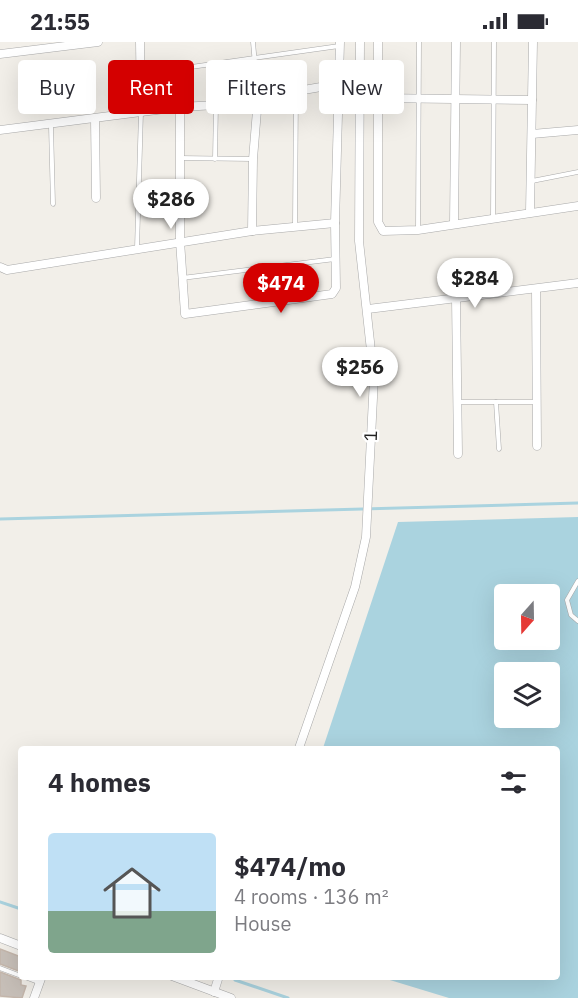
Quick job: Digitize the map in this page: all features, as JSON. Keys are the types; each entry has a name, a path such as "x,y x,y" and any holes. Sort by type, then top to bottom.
{"street":[{"path":"0,54 98,42"},
{"path":"139,60 140,42"},
{"name":"1","path":"300,746 355,587 366,537 374,378 359,241 360,42"},
{"path":"378,42 378,60"},
{"path":"454,223 456,42"},
{"path":"530,212 533,42"},
{"path":"339,60 340,44"},
{"path":"404,98 532,100"},
{"path":"0,130 51,126 128,114"},
{"path":"180,114 178,158 181,278 183,311 189,316 332,294 336,288 337,114"},
{"path":"252,231 253,159 257,114"},
{"path":"377,114 378,222 383,231 418,230 578,206"},
{"path":"95,119 96,198"},
{"path":"532,134 578,130"},
{"path":"0,267 7,270 252,231 295,225 335,223"},
{"path":"368,309 578,283"},
{"path":"536,289 537,446"},
{"path":"456,298 458,454"},
{"path":"0,938 18,945"},
{"path":"34,998 41,980"},
{"path":"182,980 231,998"},
{"path":"214,992 218,980"}],"lane":[{"path":"253,42 255,60"},
{"path":"418,42 418,230"},
{"path":"493,218 494,42"},
{"path":"194,66 340,44"},
{"path":"137,249 141,114"},
{"path":"215,159 216,114"},
{"path":"295,225 296,114"},
{"path":"51,126 53,204"},
{"path":"178,158 253,159"},
{"path":"531,181 578,172"},
{"path":"181,278 336,259"},
{"path":"457,402 537,402"},
{"path":"496,402 499,449"},
{"path":"578,581 567,600 571,615 578,621"},
{"path":"0,969 18,975"}],"water":[{"path":"578,517 578,998 449,998 390,980 560,980 560,746 324,746 398,522"}],"building":[{"path":"0,949 18,956 18,971 0,964"},
{"path":"0,972 21,980 21,985 26,986 22,998 0,996"}],"waterway":[{"path":"0,519 578,503"},
{"path":"0,902 18,908"},
{"path":"235,980 288,998"}]}
